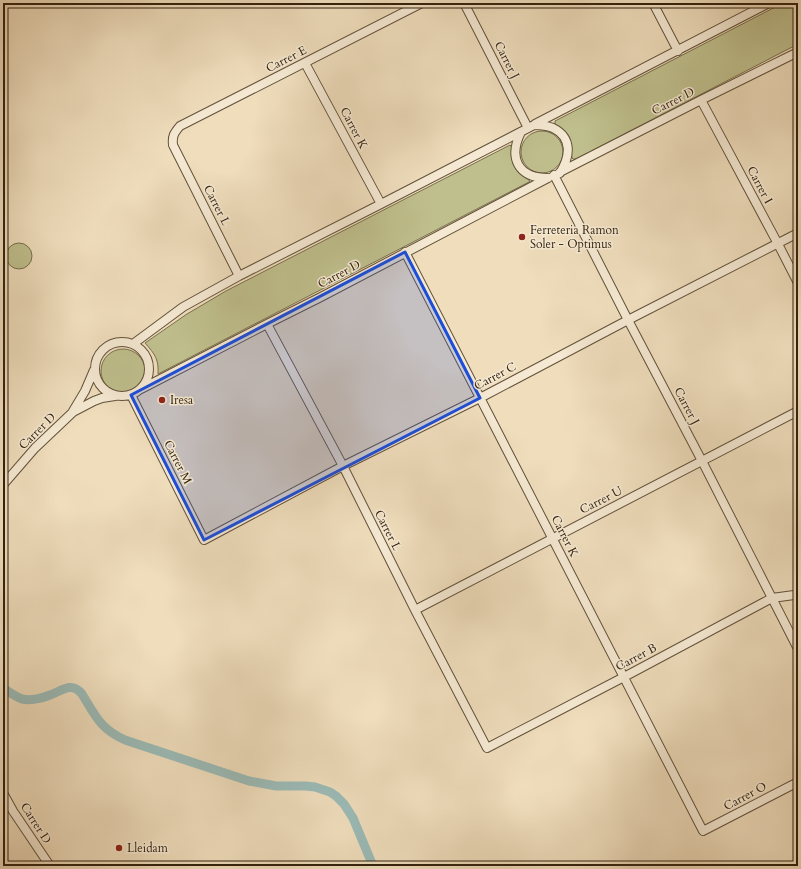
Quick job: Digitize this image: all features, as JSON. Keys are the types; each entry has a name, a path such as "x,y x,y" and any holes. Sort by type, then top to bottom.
{"street":[{"name":"Carrer E","path":"173,145 172,139 180,126 422,3"},
{"name":"Carrer J","path":"464,3 528,128"},
{"path":"653,3 678,51"},
{"path":"133,344 183,307 239,276 769,3"},
{"name":"Carrer D","path":"141,389 554,175 798,52"},
{"name":"Carrer K","path":"305,63 381,204"},
{"name":"Carrer I","path":"701,100 798,283"},
{"path":"528,128 552,128 560,133 565,140 568,148 568,157 565,165 554,175 539,178 530,176 523,171 518,164 515,156 517,140 528,128"},
{"name":"Carrer L","path":"173,145 239,276"},
{"name":"Carrer J","path":"554,175 798,649"},
{"name":"Carrer C","path":"204,540 343,466 480,398 798,233"},
{"name":"Carrer K","path":"405,252 703,831"},
{"name":"Carrer L","path":"267,324 343,466 415,610 488,748"},
{"path":"127,342 133,344 141,349 149,364 150,373 147,382 141,389 131,395 115,396 100,386 94,369 96,360 106,347 114,343 127,342"},
{"name":"Carrer D","path":"73,412 85,391 94,369"},
{"name":"Carrer M","path":"131,395 204,540"},
{"name":"Carrer D","path":"3,485 35,448 73,412 94,401 115,396"},
{"name":"Carrer U","path":"415,610 798,411"},
{"name":"Carrer B","path":"488,748 772,598 794,595 798,593"},
{"name":"Carrer O","path":"703,831 798,782"},
{"name":"Carrer D","path":"3,793 13,811 50,866"}],"highlighted area":[{"path":"405,252 480,398 204,540 131,395"}],"green space":[{"path":"783,3 798,3 798,44 576,159 572,158 571,150 555,125 555,121"},
{"path":"538,131 546,131 554,134 560,140 563,152 560,164 554,170 546,173 538,173 530,170 524,164 521,156 521,148 524,140 530,134"},
{"path":"510,145 512,147 513,162 517,170 530,182 158,374 156,357 145,343 187,314 226,291"},
{"path":"19,243 28,247 32,256 28,265 19,269 10,265 6,256 10,247"},
{"path":"123,349 135,353 141,359 145,371 141,383 135,389 123,393 111,389 105,383 101,371 105,359 111,353"}],"waterway":[{"path":"3,688 22,699 29,700 44,697 66,688 74,688 82,694 99,721 110,731 125,740 249,781 276,786 315,787 330,792 344,804 353,818 373,866"}],"place":[{"name":"Ferreteria Ramon Soler - Optimus","path":"522,237"},
{"name":"Iresa","path":"162,400"},
{"name":"Lleidam","path":"119,848"}]}
